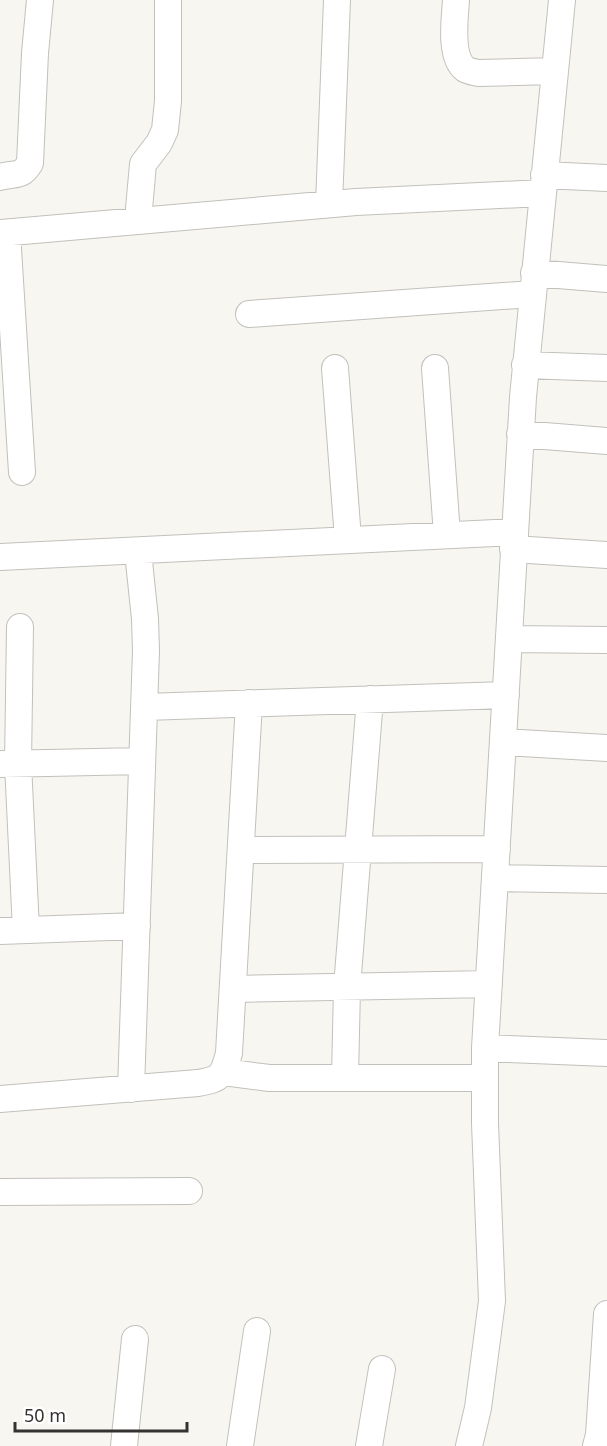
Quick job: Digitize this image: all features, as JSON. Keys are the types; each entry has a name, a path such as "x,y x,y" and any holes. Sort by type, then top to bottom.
{"street":[{"path":"0,177 20,174 30,163 40,0"},
{"path":"138,220 143,164 159,143 165,130 168,101 168,0"},
{"path":"329,204 337,0"},
{"path":"456,0 455,49 460,63 466,70 478,73 554,71"},
{"path":"471,1446 492,1302 484,1078 520,434 562,0"},
{"path":"22,472 3,233 607,178"},
{"path":"249,314 533,283 607,279"},
{"path":"525,365 607,368"},
{"path":"335,368 348,539"},
{"path":"435,368 447,535"},
{"path":"520,434 607,441"},
{"path":"0,557 447,535 514,541 607,555"},
{"path":"131,1089 144,707 145,619 138,552"},
{"path":"20,627 9,764 26,930"},
{"path":"509,639 607,640"},
{"path":"144,707 506,695"},
{"path":"345,1078 347,987 370,699"},
{"path":"0,1099 215,1080 224,1072 229,1053 249,703"},
{"path":"503,742 607,748"},
{"path":"9,764 142,761"},
{"path":"241,850 497,849"},
{"path":"496,878 607,880"},
{"path":"0,931 136,926"},
{"path":"233,989 489,984"},
{"path":"485,1048 607,1053"},
{"path":"224,1072 269,1078 484,1078"},
{"path":"0,1192 189,1191"},
{"path":"596,1446 599,1435 607,1314"},
{"path":"240,1446 257,1331"},
{"path":"124,1446 135,1339"},
{"path":"369,1446 382,1369"}]}
